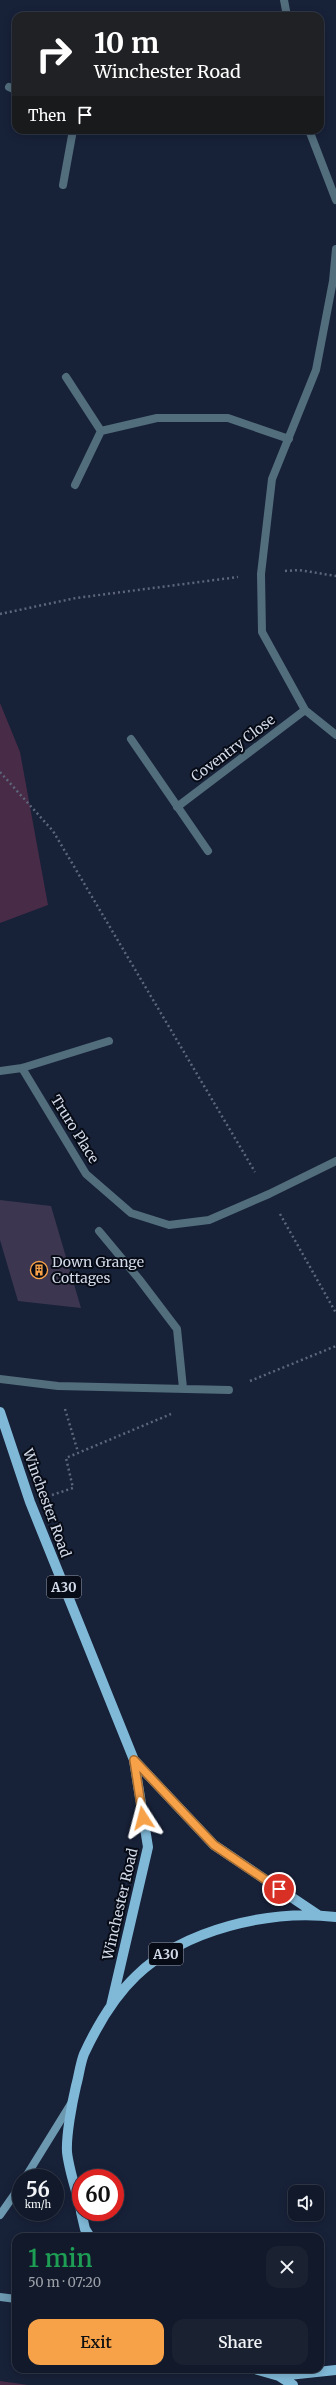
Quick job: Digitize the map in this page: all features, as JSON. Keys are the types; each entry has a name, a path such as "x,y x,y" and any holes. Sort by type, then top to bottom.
{"main road":[{"name":"Winchester Road","path":"0,1412 30,1502 134,1760 148,1847 111,2006"},
{"name":"Winchester Road","path":"134,1760 214,1845 318,1915"},
{"name":"A30","path":"72,2173 67,2152 73,2099 84,2055 111,2006 136,1975 170,1951 204,1933 250,1921 280,1916 318,1915 336,1917"},
{"name":"A30","path":"83,2221 88,2233"},
{"path":"324,2371 336,2370"},
{"path":"269,2373 279,2376 293,2385"},
{"path":"279,2376 308,2373"}],"street":[{"path":"284,0 286,12"},
{"path":"63,186 72,134"},
{"path":"310,134 336,200"},
{"path":"336,249 333,281 316,370 272,479 261,574 262,632 305,710 336,735"},
{"path":"66,377 101,431"},
{"path":"101,431 157,418 228,418 289,439"},
{"path":"75,485 101,431"},
{"name":"Coventry Close","path":"177,807 305,710"},
{"path":"131,739 208,851"},
{"path":"0,1071 22,1068 109,1041"},
{"name":"Truro Place","path":"22,1068 86,1174 131,1213 169,1226 209,1220 269,1194 336,1160"},
{"path":"99,1231 139,1279 177,1329 183,1388"},
{"path":"0,1379 58,1386 229,1390"},
{"path":"30,2169 73,2099"},
{"path":"0,2215 12,2198"},
{"path":"0,2297 12,2298"}],"path":[{"path":"0,614 76,598 261,574 298,570 336,576"},
{"path":"0,772 53,831 255,1172"},
{"path":"277,1209 336,1313"},
{"path":"58,1386 78,1452"},
{"path":"66,1458 73,1488"}],"shaded area":[{"path":"0,703 20,752 48,905 0,923"},
{"path":"0,2381 28,2385 0,2385"}],"building":[{"name":"Down Grange Cottages","path":"0,1200 51,1206 81,1308 18,1301 0,1240"}],"place":[{"name":"Down Grange Cottages","path":"39,1270"}],"route":[{"path":"143,1818 134,1760 214,1845 279,1889"}]}
